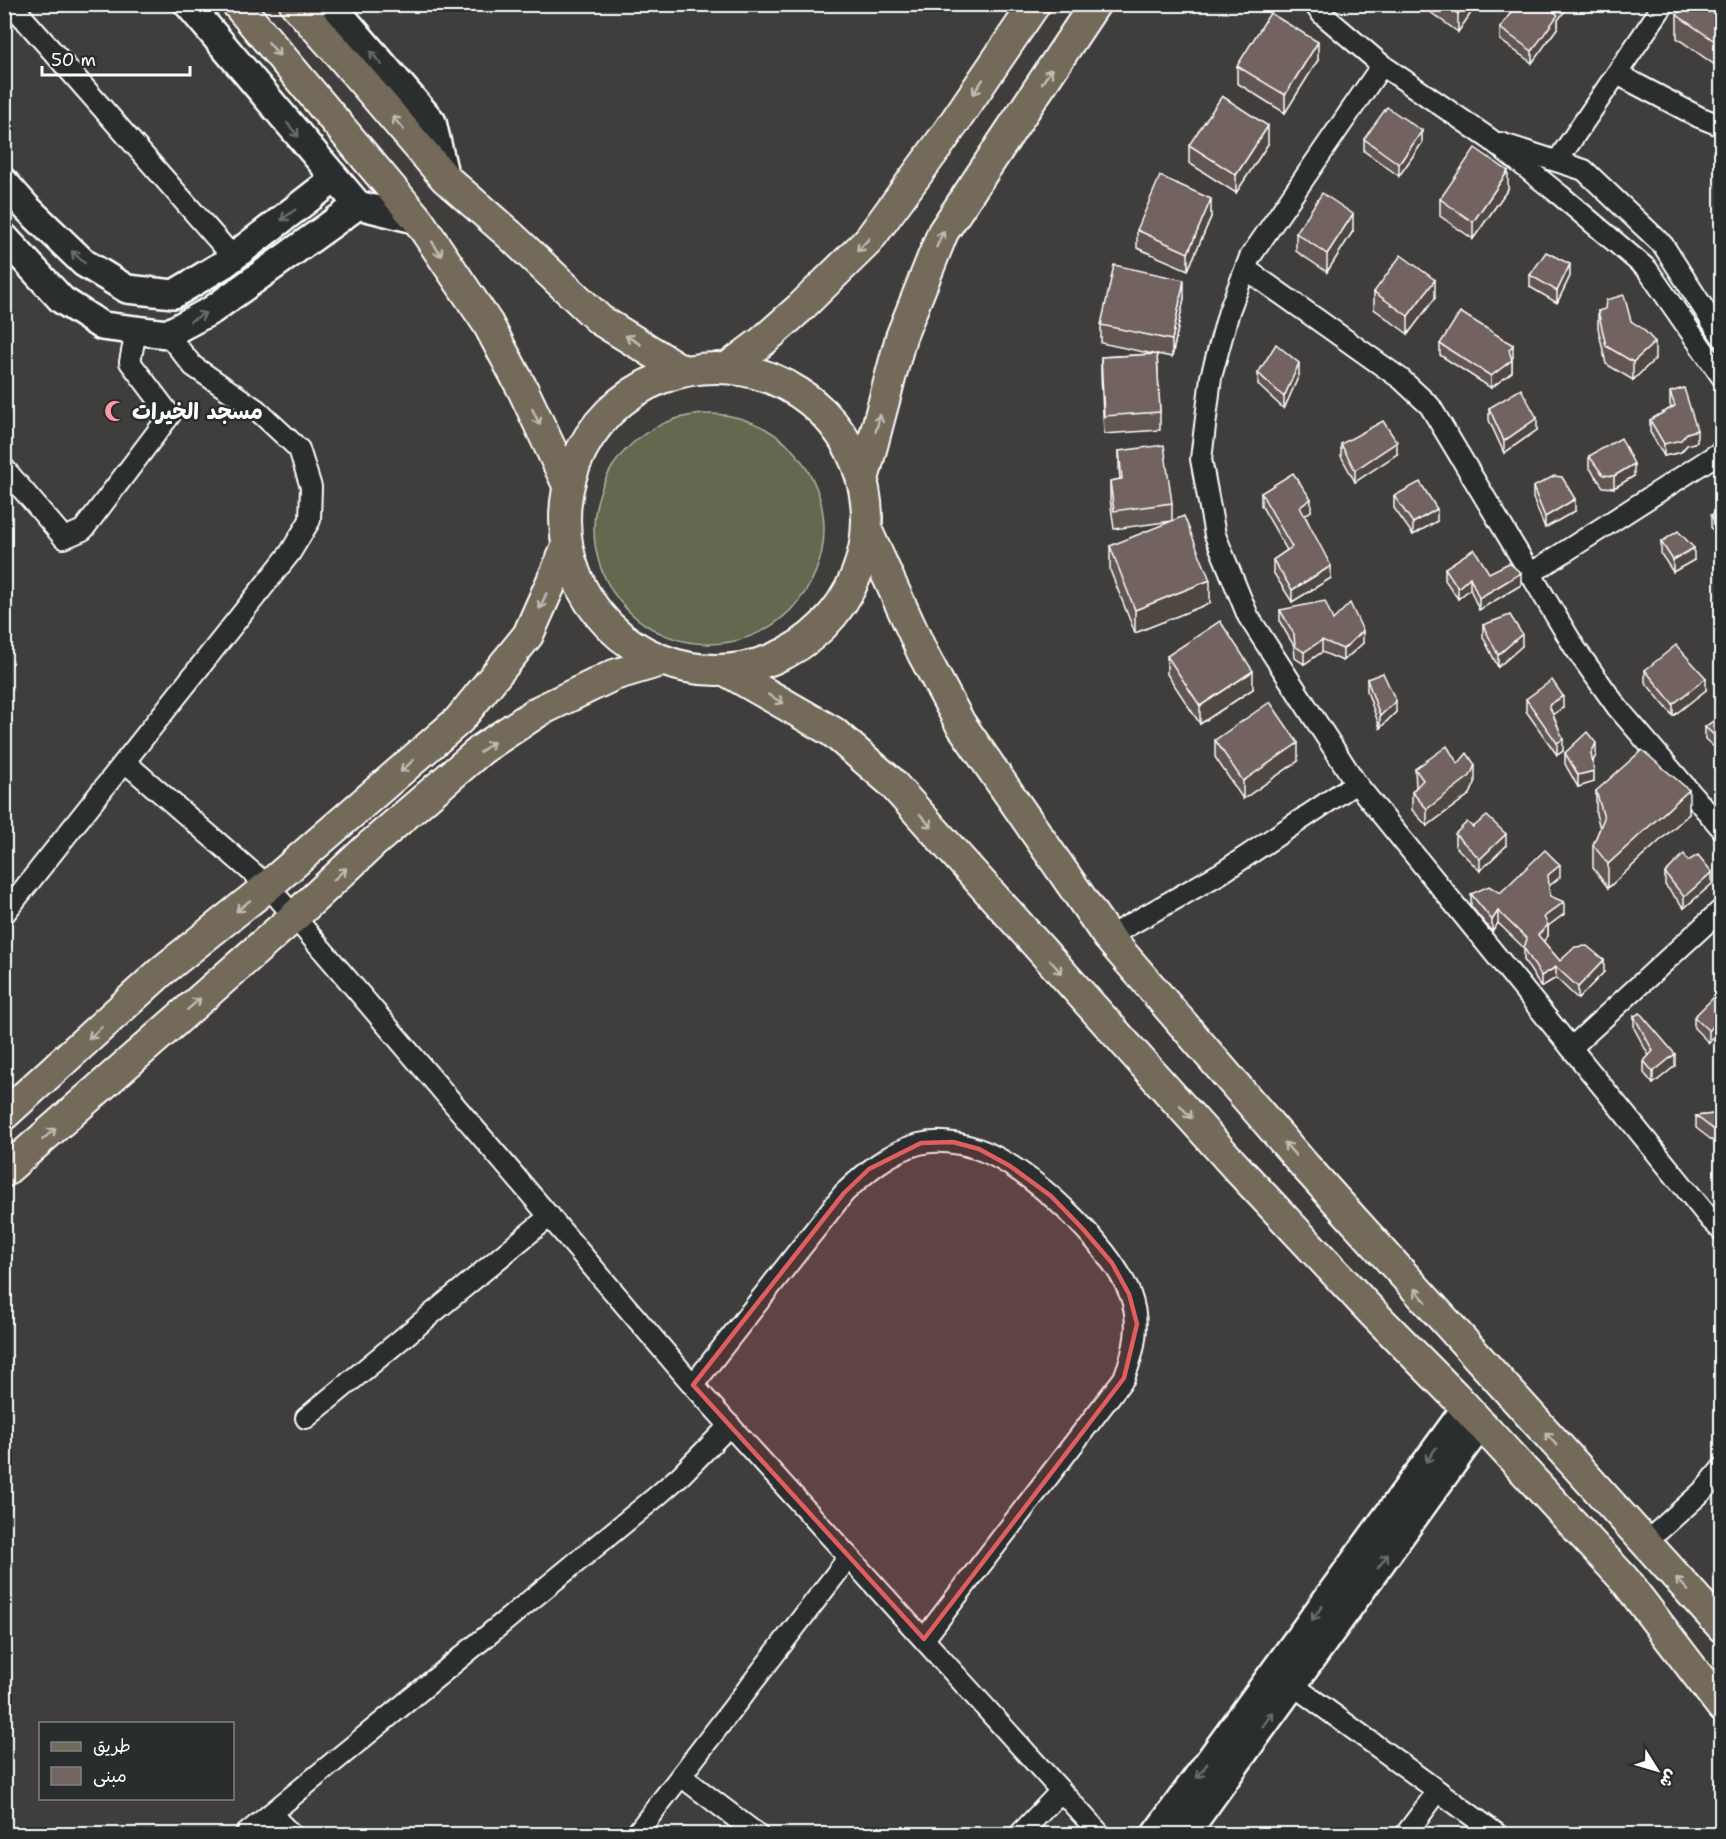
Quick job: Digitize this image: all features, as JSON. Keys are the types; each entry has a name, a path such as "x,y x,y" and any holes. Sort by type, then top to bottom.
{"main road":[{"path":"237,4 417,220 488,324 523,390 567,483"},
{"path":"295,4 445,178 510,235 600,320 683,371"},
{"path":"731,365 763,341 800,308 868,241 943,139 1035,4"},
{"path":"863,480 901,337 943,232 1095,4"},
{"path":"731,365 767,376 814,402 848,444 863,480 867,531 852,586 820,629 787,653 754,666 725,670 690,669 661,661 611,629 583,592 567,548 564,509 567,483 600,422 642,386 683,371 731,365"},
{"path":"867,531 923,654 960,723 1107,937 1305,1166 1644,1544 1722,1627"},
{"path":"4,1115 162,971 268,886 459,720 528,635 567,548"},
{"path":"4,1172 482,749 539,711 614,675 661,661"},
{"path":"725,670 833,732 890,781 1235,1166 1473,1416 1624,1579 1722,1707"}],"street":[{"path":"11,4 233,257"},
{"path":"188,4 358,205 417,220"},
{"path":"330,4 432,122 445,178"},
{"path":"1314,4 1322,14 1382,65 1490,139 1647,269 1722,377"},
{"path":"1558,160 1664,4"},
{"path":"1382,65 1250,257 1229,311 1210,377 1201,459 1215,535 1248,616 1356,783 1722,1231"},
{"path":"1617,74 1699,117 1722,126"},
{"path":"1490,139 1584,170 1663,245 1722,337"},
{"path":"4,182 27,208 84,263 127,290 174,294 233,257 334,179"},
{"path":"4,237 62,300 102,326 167,334 212,310 358,205"},
{"path":"1246,269 1401,379 1430,406 1575,648 1617,707 1722,829"},
{"path":"4,468 64,538 83,530 170,415 130,362 136,331"},
{"path":"4,914 290,553 310,520 311,487 299,449 257,410 192,366 167,334"},
{"path":"1530,574 1722,452"},
{"path":"125,762 268,886 693,1385 1100,1834"},
{"path":"1107,937 1221,873 1356,783"},
{"path":"1571,1048 1722,909"},
{"path":"693,1385 844,1193 869,1169 893,1154 921,1143 952,1142 979,1149 1010,1166 1051,1196 1082,1227 1112,1263 1130,1294 1137,1324 1134,1353 1125,1378 924,1639"},
{"path":"306,1418 550,1216"},
{"path":"1185,1834 1293,1685 1473,1416"},
{"path":"1156,1834 1473,1416"},
{"path":"253,1833 271,1814 657,1496 730,1425"},
{"path":"1644,1544 1704,1490 1722,1468"},
{"path":"636,1834 849,1557"},
{"path":"1293,1685 1497,1834"},
{"path":"681,1776 757,1834"},
{"path":"1020,1834 1061,1791"},
{"path":"1406,1834 1438,1791"},
{"path":"271,1814 291,1834"}],"highlighted area":[{"path":"953,1142 979,1149 1010,1166 1051,1196 1112,1263 1129,1294 1137,1324 1124,1378 924,1639 693,1385 844,1193 869,1169 921,1143"}],"green space":[{"path":"709,414 731,416 753,423 773,433 798,456 805,465 819,496 824,529 822,551 815,573 805,593 782,618 773,625 742,639 709,644 687,642 665,635 645,625 620,602 613,593 599,562 594,529 596,507 603,485 613,465 636,440 645,433 676,419"}],"building":[{"path":"1444,4 1465,4 1458,14"},
{"path":"1517,4 1561,4 1554,12 1558,15 1532,51 1500,28"},
{"path":"1684,4 1722,4 1722,46 1677,15"},
{"path":"1270,13 1318,42 1285,95 1237,66"},
{"path":"1222,96 1268,126 1236,175 1189,145"},
{"path":"1387,107 1422,131 1399,164 1364,139"},
{"path":"1475,148 1508,171 1473,222 1440,199"},
{"path":"1160,176 1211,199 1188,253 1137,230"},
{"path":"1322,193 1353,214 1327,254 1296,233"},
{"path":"1546,252 1570,264 1557,291 1530,275"},
{"path":"1401,255 1435,280 1408,316 1374,292"},
{"path":"1114,265 1184,280 1172,340 1101,325"},
{"path":"1624,295 1631,321 1643,329 1655,342 1633,362 1606,346 1598,311 1605,309 1606,300"},
{"path":"1460,312 1513,345 1509,350 1512,360 1491,376 1440,344"},
{"path":"1276,344 1299,363 1284,397 1258,373"},
{"path":"1157,354 1160,412 1104,416 1101,357"},
{"path":"1684,388 1697,430 1687,433 1681,440 1664,444 1650,420 1675,406 1670,392"},
{"path":"1521,389 1537,418 1504,441 1489,408"},
{"path":"1383,421 1397,442 1355,470 1341,444"},
{"path":"1621,438 1634,464 1614,476 1603,475 1589,456"},
{"path":"1164,445 1172,503 1114,511 1110,481 1122,479 1119,451"},
{"path":"1293,473 1311,499 1300,507 1331,566 1292,590 1273,560 1292,547 1261,493"},
{"path":"1554,476 1562,477 1575,499 1545,517 1533,487"},
{"path":"1420,482 1437,509 1413,523 1394,496"},
{"path":"1722,509 1722,534 1711,515"},
{"path":"1184,516 1210,580 1135,610 1110,546"},
{"path":"1678,531 1694,548 1673,560 1661,542"},
{"path":"1474,549 1489,573 1509,563 1521,573 1479,598 1470,577 1458,588 1445,568"},
{"path":"1325,601 1333,620 1350,603 1363,631 1343,649 1322,640 1304,652 1295,646 1294,634 1280,610"},
{"path":"1510,615 1522,634 1498,655 1483,625"},
{"path":"1220,621 1253,671 1200,706 1167,656"},
{"path":"1676,645 1706,678 1673,704 1645,670"},
{"path":"1383,673 1396,701 1380,716 1367,679"},
{"path":"1552,680 1563,696 1549,705 1563,739 1557,743 1526,699"},
{"path":"1270,702 1298,743 1243,781 1215,740"},
{"path":"1722,715 1722,742 1705,727"},
{"path":"1587,732 1596,743 1591,753 1594,771 1578,775 1565,753"},
{"path":"1447,746 1458,764 1467,753 1475,765 1470,776 1427,809 1412,792 1423,780 1415,769"},
{"path":"1642,750 1689,790 1608,864 1593,845 1604,818 1596,791"},
{"path":"1487,816 1506,834 1480,859 1455,834 1467,822 1473,827"},
{"path":"1545,850 1560,865 1548,875 1550,896 1564,902 1544,917 1548,925 1538,935 1560,961 1575,947 1587,946 1604,960 1578,987 1556,967 1541,976 1524,948 1527,939 1498,911 1492,920 1471,894 1489,886 1500,893"},
{"path":"1684,854 1688,861 1698,855 1712,872 1684,897 1665,873"},
{"path":"1716,995 1722,1002 1722,1015 1709,1031 1694,1017"},
{"path":"1640,1013 1675,1054 1653,1072 1644,1061 1653,1051 1634,1016"},
{"path":"1722,1111 1722,1136 1696,1116 1714,1114"}],"place":[{"name":"مسجد الخيرات","path":"115,411"}]}
